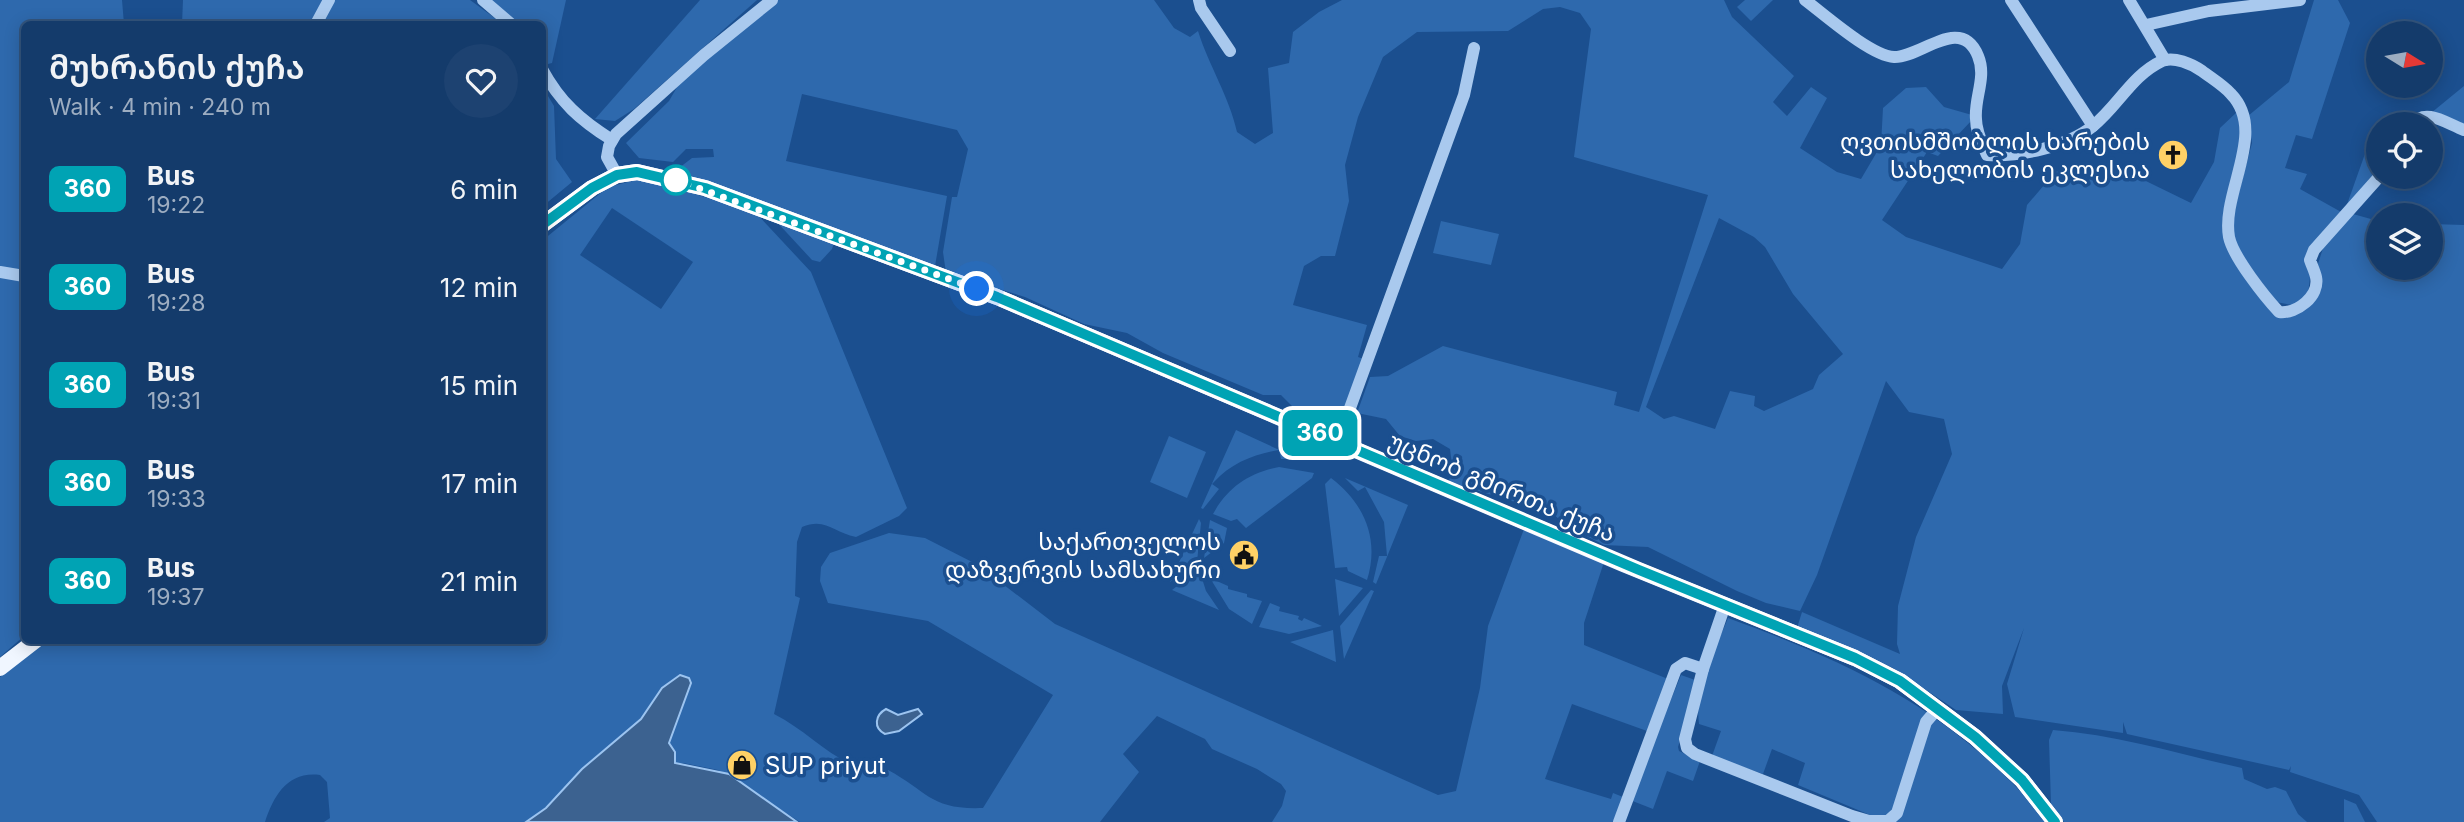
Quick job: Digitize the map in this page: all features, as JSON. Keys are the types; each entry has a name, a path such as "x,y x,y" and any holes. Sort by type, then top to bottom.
{"main road":[{"name":"უცნობ გმირთა ქუჩა","path":"546,222 592,188 617,175 637,172 684,183 1041,314 1855,658 1900,681 1938,708 2022,780 2055,822"},
{"path":"0,668 31,644"}],"street":[{"path":"318,21 330,0"},
{"path":"483,0 508,21"},
{"path":"617,175 607,157 612,140 704,55 772,0"},
{"path":"1199,0 1230,51"},
{"path":"1805,0 1881,55 1896,58 1949,37 1965,41 1978,54 1981,69 1975,117 1987,155 2026,152 2071,139 2093,126 2128,87 2165,60 2181,60 2197,68 2232,94 2242,110 2245,126 2244,154 2228,205 2230,239 2252,279 2279,312 2291,311 2303,305 2315,293 2317,279 2310,260 2314,250 2367,189"},
{"path":"2011,0 2093,126"},
{"path":"2129,0 2165,60"},
{"path":"2146,25 2209,11 2301,0"},
{"path":"1338,441 1464,95 1474,48"},
{"path":"546,76 557,96 572,113 612,140"},
{"path":"2443,122 2464,130"},
{"path":"0,272 21,276"},
{"path":"1725,605 1703,669 1685,739 1690,751 1850,819 1888,821 1897,813 1926,722 1938,708"},
{"path":"1619,822 1676,669 1685,663 1703,669"}],"shaded area":[{"path":"0,0 122,0 124,21 21,21 21,639 0,657"},
{"path":"183,0 323,0 315,21 182,21"},
{"path":"334,0 470,0 499,21 324,21"},
{"path":"488,0 566,0 552,63 546,64 546,21 512,21"},
{"path":"700,0 757,0 634,109 615,121 595,119"},
{"path":"778,0 1154,0 1174,28 1190,37 1198,31 1237,132 1255,144 1273,133 1268,68 1289,63 1293,32 1319,12 1342,0 1724,0 1732,17 1794,76 1773,102 1787,116 1811,87 1827,98 1800,148 1837,172 1861,179 1881,145 1883,108 1906,88 1926,87 1944,107 1972,115 1972,120 1938,156 1927,152 1882,220 1906,237 2002,269 2020,244 2027,205 2056,171 2091,172 2113,165 2191,203 2214,162 2220,128 2238,111 2243,127 2227,229 2279,312 2304,308 2324,245 2353,214 2366,218 2366,280 2443,280 2443,224 2464,225 2464,822 2377,822 2359,795 2290,772 2291,766 2289,770 2127,734 2123,722 2123,733 2015,717 2007,684 2024,628 2002,686 2003,714 1956,710 1893,668 1797,628 1802,612 1900,654 1897,644 1898,606 1916,537 1952,454 1944,419 1909,412 1886,381 1817,575 1800,611 1766,603 1737,591 1648,547 1604,545 1567,526 1552,513 1449,482 1452,465 1450,449 1433,439 1416,441 1400,436 1386,419 1357,413 1370,377 1388,376 1443,346 1617,392 1614,405 1639,412 1708,195 1574,157 1591,29 1580,13 1560,7 1543,9 1508,31 1417,32 1383,57 1358,117 1345,165 1349,201 1335,256 1321,256 1304,266 1293,305 1367,325 1358,357 1364,359 1344,411 1293,407 1281,395 1263,395 1163,353 1127,333 1084,324 1025,297 946,273 943,252 952,197 957,197 968,149 957,130 802,94 786,161 947,196 935,266 675,171 692,158 714,157 713,149 686,149 673,162 639,158 626,143 669,101 680,82","holes":["1719,218 1754,237 1765,247 1793,294 1843,354 1819,375 1813,389 1764,411 1754,406 1755,396 1730,391 1715,429 1674,416 1664,419 1646,407"]},
{"path":"1745,0 1773,0 1751,21 1737,7"},
{"path":"2314,0 2338,0 2350,23 2312,139 2296,135 2285,168 2307,174 2300,189 2343,213 2324,230 2311,268 2308,295 2297,306 2276,302 2238,250 2231,223 2252,143 2248,116 2289,82"},
{"path":"2464,86 2464,124 2443,117 2443,112 2432,112"},
{"path":"546,93 554,106 556,159 572,182 546,204"},
{"path":"2366,151 2366,186 2345,210"},
{"path":"644,178 756,213 811,272 907,508 899,516 856,537 824,525 810,524 802,527 797,542 795,596 800,598 774,714 840,758 868,770 885,773 888,770 940,803 983,808 1053,695 928,621 828,603 820,581 821,567 830,553 889,533 925,538 978,565 1055,624 1438,795 1456,791 1480,688 1488,626 1524,529 1604,562 1584,623 1584,645 1668,679 1647,731 1572,704 1545,779 1611,799 1613,793 1623,797 1613,822 1272,822 1282,806 1286,791 1281,784 1257,769 1212,749 1205,739 1157,716 1123,754 1139,772 1100,822 800,822 718,770 683,763 677,765 669,746 671,735 632,726 546,808 526,822 324,822 330,818 327,782 320,775 309,775 299,777 284,787 265,822 0,822 0,677 41,644 546,644 546,238 608,187","holes":["612,208 693,262 661,309 580,255"]},
{"path":"775,220 834,243 832,249 820,262 812,260"},
{"path":"1441,221 1499,234 1491,265 1433,253"},
{"path":"1236,430 1299,459 1281,459 1279,450 1252,457 1236,465 1212,484 1219,489 1203,509 1201,508"},
{"path":"1169,436 1206,452 1187,498 1150,482"},
{"path":"1279,467 1314,473 1312,478 1246,528 1237,519 1231,521 1213,514 1225,496 1240,483 1258,473"},
{"path":"1331,478 1352,499 1366,523 1372,550 1367,580 1348,571 1347,567 1335,568 1325,484"},
{"path":"1345,478 1408,505 1376,584 1373,582 1379,556 1387,556 1384,522 1365,487 1358,491"},
{"path":"1199,519 1201,523 1197,562 1170,582"},
{"path":"1210,520 1227,528 1224,543 1204,558"},
{"path":"1199,569 1206,591 1219,610 1172,590"},
{"path":"1210,578 1228,586 1228,589 1262,601 1252,624 1229,609"},
{"path":"1335,579 1363,588 1339,616"},
{"path":"1371,590 1374,591 1344,659 1340,626"},
{"path":"1270,603 1280,607 1279,611 1322,626 1289,634 1259,627"},
{"path":"1728,618 1820,655 1903,697 1978,751 2048,822 1887,822 1886,815 1870,815 1798,785 1805,763 1772,749 1763,774 1712,756 1721,731 1699,724 1698,710 1707,670"},
{"path":"1333,630 1336,662 1290,642"},
{"path":"680,675 689,678 691,683 669,743 675,752 675,763 729,774 797,822 526,822 546,808 582,769 641,719 662,688"},
{"path":"1681,675 1698,681 1678,747 1679,751 1700,761 1693,781 1667,771 1653,809 1630,800"},
{"path":"886,709 898,715 918,709 922,714 899,731 885,734 877,722"},
{"path":"2053,730 2125,741 2242,768 2244,779 2267,789 2275,787 2286,791 2298,814 2307,822 2064,822 2051,804 2049,740"},
{"path":"2344,799 2356,804 2365,822 2344,822"}],"bus line":[{"name":"360","path":"546,222 592,188 617,175 637,172 705,188 1041,314 1639,570 1855,658 1900,681 1975,737 2022,780 2047,808 2055,822"}],"place":[{"name":"ღვთისმშობლის ხარების სახელობის ეკლესია","path":"2173,155"},
{"name":"საქართველოს დაზვერვის სამსახური","path":"1244,555"},
{"name":"SUP priyut","path":"742,765"}],"route":[{"path":"676,180 705,188 977,289"}]}
